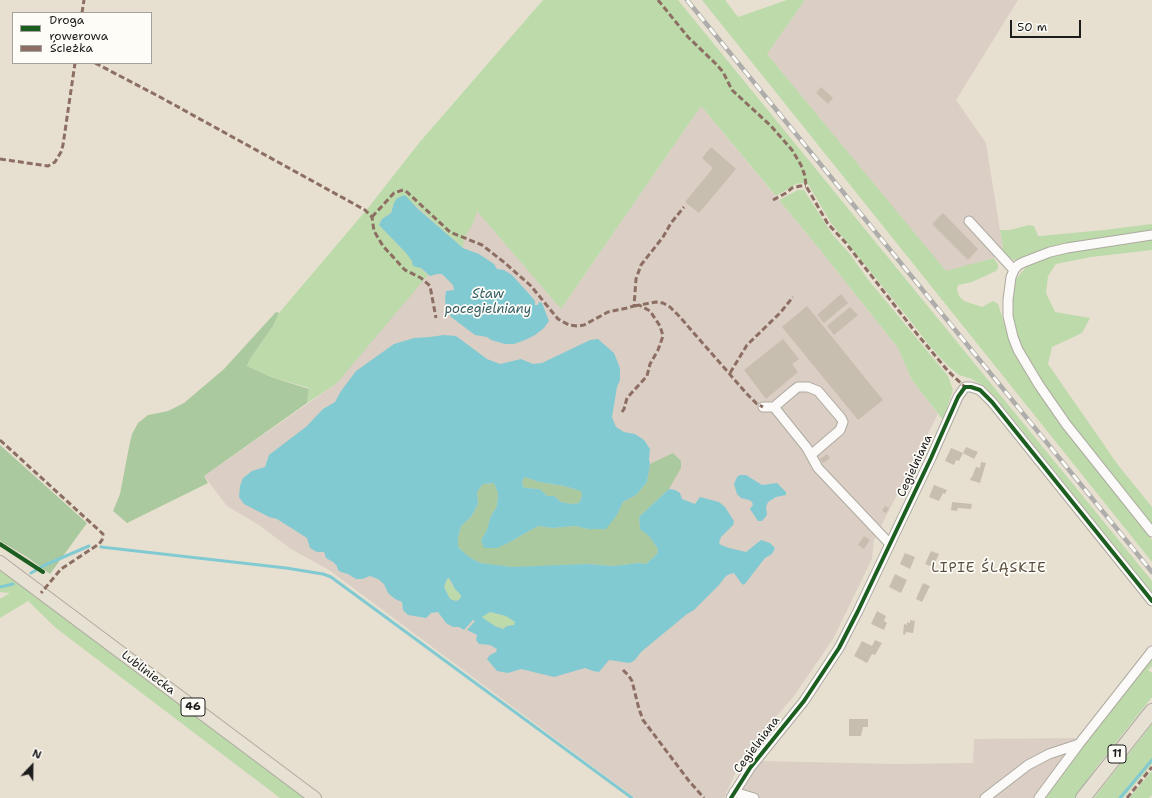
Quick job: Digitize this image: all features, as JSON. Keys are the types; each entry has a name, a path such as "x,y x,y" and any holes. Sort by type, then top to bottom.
{"highway":[{"name":"11","path":"1083,798 1152,711"}],"main road":[{"name":"Lubliniecka","path":"0,562 314,798"}],"street":[{"path":"969,222 1014,270"},
{"path":"1152,235 1089,244 1050,252 1018,265 1014,270 1010,284 1008,316 1018,350 1039,385 1052,404 1152,532"},
{"path":"763,407 774,407 798,387 808,387 818,391 842,418 843,422 840,430 812,454"},
{"name":"Cegielniana","path":"733,795 750,768 804,701 830,662 858,611 963,388 971,387 980,390 992,402 1152,601"},
{"path":"774,407 812,454 821,471 889,543"},
{"path":"1040,798 1079,744 1152,650"},
{"path":"985,798 1028,765 1049,754 1079,744"},
{"path":"733,795 754,798"}],"path":[{"path":"0,544 31,564"}],"shaded area":[{"path":"805,0 1018,0 956,100 986,143 1003,249 993,258 946,272 767,54"},
{"path":"701,106 821,251 898,348 912,380 938,414 874,540 872,559 833,639 794,696 762,733 737,769 724,798 635,798 329,570 291,549 259,525 227,506 204,476 336,384 364,225 424,148 561,309"},
{"path":"1077,738 1033,798 737,798 744,783 761,761 895,764 973,763 974,739"}],"green space":[{"path":"543,0 678,0 1152,581 1152,593 997,399 985,387 972,379 959,375 948,366 928,344 831,223 808,184 796,184 776,196 701,106 561,309 477,211 473,224 464,238 463,248 405,196 392,207 391,213 382,219 379,225 412,261 428,275 336,384 307,403 309,388 271,377 247,366 250,359 273,326 279,313 368,208 419,143"},
{"path":"702,0 725,0 738,17 787,0 805,0 767,54 946,271 994,258 998,265 996,271 972,282 958,285 957,289 959,296 964,301 982,307 993,301 998,304 1009,338 1068,433 1152,540 1152,562"},
{"path":"798,190 804,190 832,234 948,376 953,390 943,420 912,380 898,348 779,200"},
{"path":"1152,224 1152,233 1039,252 1024,259 1013,260 1001,251 1003,249 1000,230 1010,230 1029,225 1034,226 1038,236 1040,236"},
{"path":"1152,239 1152,250 1091,257 1056,264 1048,276 1046,293 1055,312 1090,318 1082,333 1052,347 1048,364 1118,465 1152,507 1152,525 1050,397 1020,344 1013,325 1012,308 1015,280 1026,267 1034,262 1060,252"},
{"path":"276,312 279,313 273,326 250,359 247,366 271,377 309,389 307,403 204,476 208,483 127,523 113,511 120,494 132,434 138,423 148,415 168,411 184,403 224,369"},
{"path":"0,445 87,523 50,574 27,557 0,541"},
{"path":"673,453 681,461 681,468 669,489 639,517 640,529 649,536 658,549 657,554 646,564 638,563 613,566 586,564 544,567 512,567 480,563 469,557 458,547 458,538 461,526 471,517 478,504 477,492 483,484 494,483 498,493 497,506 490,518 487,530 481,540 496,548 538,526 552,528 575,526 588,529 617,515 623,502 636,495 647,482 650,464"},
{"path":"525,477 539,482 564,486 582,491 582,496 579,503 571,504 561,502 554,496 547,496 539,489 523,487 522,481"},
{"path":"0,570 306,798 280,798 56,628 28,601 0,618 0,599 10,593 0,592"},
{"path":"449,578 451,584 461,595 460,599 455,601 450,599 444,587 447,579"},
{"path":"490,612 506,616 515,622 514,625 507,626 503,629 482,618 482,616"},
{"path":"1152,655 1152,666 1148,670 1152,673 1152,697 1098,765 1075,798 1044,798"},
{"path":"1152,724 1152,764 1123,798 1094,798"},
{"path":"1152,771 1152,795 1149,798 1129,798"}],"water":[{"name":"Staw pocegielniany","path":"405,195 417,208 463,248 479,254 494,264 497,269 504,270 512,275 535,301 535,305 538,305 539,302 542,303 549,321 544,328 525,340 514,344 505,344 491,340 487,337 475,335 451,317 446,307 445,299 446,291 454,290 453,285 442,274 430,276 421,268 413,266 412,261 406,253 379,225 382,219 391,213 397,198"},
{"path":"444,335 456,336 487,359 500,364 521,359 533,364 542,363 590,340 598,339 614,353 620,368 620,380 617,387 612,417 616,427 624,432 635,434 644,440 650,449 650,464 647,482 636,495 623,502 617,515 606,529 588,529 575,526 552,528 538,526 497,548 484,548 481,540 487,530 490,518 497,506 498,493 494,483 483,484 477,492 478,504 471,517 461,526 458,538 458,547 469,557 480,563 512,567 586,564 613,566 638,563 646,564 657,554 658,549 649,536 640,529 639,517 669,489 680,493 682,499 695,504 700,497 719,502 725,507 734,521 733,525 721,537 719,543 721,545 746,552 761,540 770,543 775,548 772,554 765,558 744,585 734,573 726,576 694,610 687,614 641,652 635,660 630,663 609,660 599,672 585,668 554,677 521,669 508,673 497,671 487,659 490,655 496,652 497,649 490,645 479,644 476,640 477,635 467,630 475,621 473,620 464,630 446,623 438,612 431,613 426,618 408,615 403,610 402,602 395,599 388,593 384,584 378,579 370,576 362,579 356,579 341,572 333,562 326,558 324,552 317,552 310,548 307,538 277,519 269,517 244,504 239,497 240,486 243,478 252,471 265,467 269,455 307,426 323,409 335,402 341,391 356,371 394,344 414,338","holes":["525,477 539,482 564,486 581,491 582,496 579,503 571,504 561,502 554,496 547,496 540,489 523,487 522,481","449,578 455,589 461,595 460,599 456,601 450,599 444,587 447,579","490,612 506,616 515,622 514,625 507,626 503,629 495,626 482,617"]},
{"path":"740,475 746,475 762,485 777,483 786,492 786,495 776,497 768,502 766,507 767,515 762,521 758,521 750,509 753,505 752,502 741,498 737,494 734,484 737,477"}],"building":[{"path":"821,87 833,98 828,104 816,93"},
{"path":"711,147 736,169 699,213 685,202 713,168 702,158"},
{"path":"943,213 978,249 968,260 932,224"},
{"path":"841,294 848,303 824,323 817,315"},
{"path":"807,306 883,400 858,420 782,327"},
{"path":"850,307 858,315 834,335 827,326"},
{"path":"783,339 799,359 792,364 798,372 766,399 744,370"},
{"path":"966,447 978,452 974,459 963,453"},
{"path":"951,448 963,453 959,461 956,460 954,465 945,461"},
{"path":"827,454 830,458 823,463 820,459"},
{"path":"981,462 986,463 980,483 970,480 976,467 980,468"},
{"path":"934,485 947,490 945,494 943,493 939,501 929,497"},
{"path":"952,502 972,504 971,509 958,508 957,511 951,510"},
{"path":"885,506 889,508 886,513 882,511"},
{"path":"864,536 870,540 864,549 858,545"},
{"path":"931,551 939,554 933,567 925,564"},
{"path":"905,553 915,557 910,569 900,564"},
{"path":"895,574 907,580 901,593 889,587"},
{"path":"923,583 930,586 922,602 916,599"},
{"path":"877,611 886,616 884,621 887,623 884,630 871,624"},
{"path":"910,620 915,621 913,633 906,632 905,635 903,634 904,624 907,625 907,622 910,623"},
{"path":"875,640 882,643 875,655 872,654 867,663 854,656 862,641 872,646"},
{"path":"849,719 868,719 868,727 863,727 861,736 849,736"}],"waterway":[{"path":"31,573 45,565 89,546"},
{"path":"101,547 286,568 323,574 331,577 632,798"},
{"path":"0,587 13,584"},
{"path":"1120,798 1152,760"}],"railway":[{"path":"687,0 1152,572"}],"marked path":[{"path":"82,12 84,0"},
{"path":"658,0 688,37 723,72 732,90 771,126 792,150 801,165 805,176 806,186 828,224 845,242 948,371 965,387"},
{"path":"0,159 48,166 55,162 63,145 75,64"},
{"path":"97,64 365,210 372,217 374,231 383,246 405,270 421,278 430,286 436,318"},
{"path":"773,200 792,188 806,186"},
{"path":"372,217 394,193 403,190 407,192 450,232 482,245 505,263 531,286 558,319 569,325 578,326 584,325 608,312 634,306 636,279 641,265 684,207"},
{"path":"730,373 747,345 780,313 793,297"},
{"path":"634,306 656,302 663,303 670,307 747,394 757,404 763,407"},
{"path":"622,412 627,398 647,376 650,364 658,350 663,336 660,326 650,311 639,305"},
{"path":"0,440 103,534 102,540 99,544 61,569 41,593"},
{"path":"623,670 632,681 643,720 689,781 704,798"},
{"path":"1127,798 1152,767"}],"cycle path":[{"path":"731,798 750,768 804,701 839,648 931,458 958,397 965,387 980,390 992,402 1152,601"},
{"path":"0,544 43,572"}],"district":[{"name":"LIPIE ŚLĄSKIE","path":"989,568"}]}
